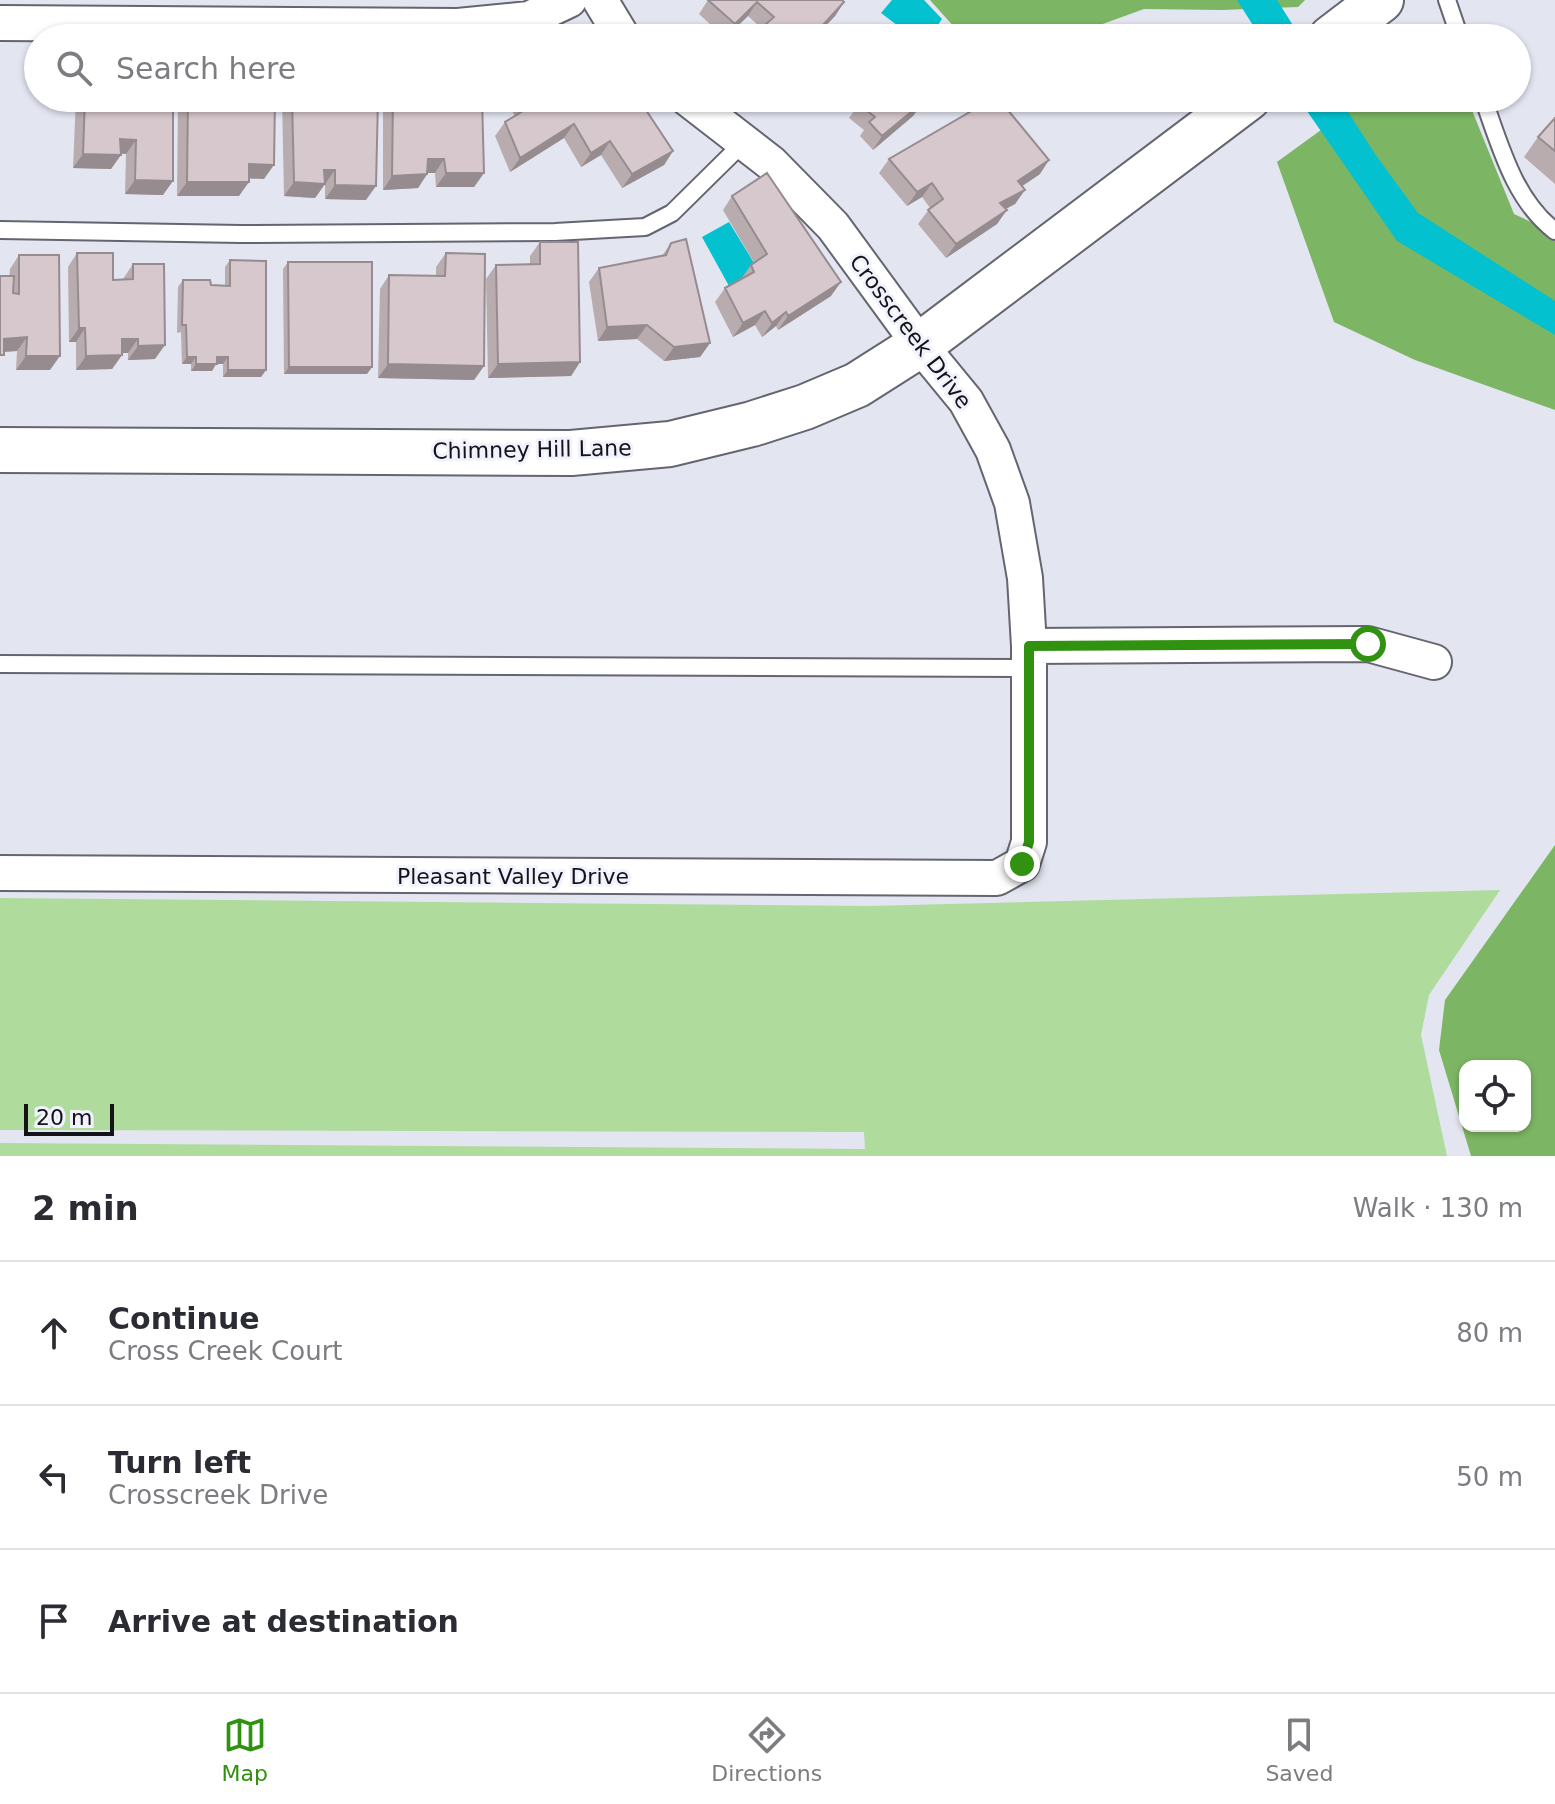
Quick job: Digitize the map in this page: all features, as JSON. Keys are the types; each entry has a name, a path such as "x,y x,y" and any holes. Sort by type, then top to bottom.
{"street":[{"path":"478,24 529,19 569,0"},
{"path":"600,0 615,24"},
{"path":"1352,24 1386,1"},
{"path":"0,23 153,24"},
{"name":"Crosscreek Drive","path":"705,112 771,163 833,226 920,345 966,401 993,450 1012,503 1025,578 1029,842 1022,864"},
{"name":"Chimney Hill Lane","path":"0,450 571,453 670,444 752,424 805,407 857,385 920,345 1229,112"},
{"path":"1028,657 1368,644 1434,662"},
{"name":"Pleasant Valley Drive","path":"0,873 997,878 1022,864"}],"lane":[{"path":"1447,0 1455,24"},
{"path":"1488,112 1500,147 1526,202 1555,231"},
{"path":"0,230 241,234 555,232 645,227 672,213 744,142"},
{"path":"0,664 1028,657"}],"green space":[{"path":"930,0 1305,0 1298,7 1144,9 1103,24 951,24"},
{"path":"1346,112 1473,112 1514,214 1555,233 1555,410 1415,360 1334,322 1277,162"},
{"path":"1555,845 1555,1156 1471,1156 1464,1132 1531,1132 1531,1060 1459,1060 1459,1116 1439,1050 1445,1000"},
{"path":"1500,890 1429,995 1421,1035 1447,1156 0,1156 0,1143 865,1149 864,1132 0,1130 0,898 870,906"}],"water":[{"path":"892,0 924,0 942,19 939,24 896,24 881,13"},
{"path":"1237,0 1277,0 1292,24 1252,24"},
{"path":"1308,112 1348,112 1418,213 1555,301 1555,335 1397,241"},
{"path":"729,222 757,268 729,286 702,237"}],"building":[{"path":"708,0 844,2 824,24 766,24 774,17 757,2 735,24"},
{"path":"84,112 173,112 173,181 135,180 136,140 120,139 121,155 83,154"},
{"path":"188,112 275,112 274,165 249,164 249,182 187,182"},
{"path":"292,112 378,112 376,186 335,185 335,170 324,170 325,184 294,182"},
{"path":"393,112 482,112 484,173 446,173 444,159 428,159 427,174 392,176"},
{"path":"521,112 647,112 673,151 632,174 610,141 591,153 574,124 520,158 505,122"},
{"path":"869,112 911,112 882,136 869,122 875,117"},
{"path":"970,112 1010,112 1049,160 1018,181 1025,190 1000,203 1007,210 956,244 928,210 943,199 932,183 917,192 889,159"},
{"path":"1555,118 1555,151 1538,137"},
{"path":"767,173 841,282 772,323 765,311 743,323 725,288 754,272 751,265 767,254 732,196"},
{"path":"686,239 710,343 674,347 647,325 607,327 599,268 666,255 671,243"},
{"path":"540,242 578,242 580,362 498,364 496,265 540,264"},
{"path":"77,253 113,253 113,280 133,279 133,264 164,264 165,345 138,346 138,339 122,339 122,355 86,356 85,328 79,328"},
{"path":"446,253 485,254 484,366 388,364 389,275 445,276"},
{"path":"19,255 59,255 60,356 26,356 27,337 4,339 4,355 0,355 0,276 14,276 13,293 19,294"},
{"path":"230,260 266,261 266,370 228,370 228,357 217,357 217,364 196,364 196,357 187,357 186,325 182,325 183,280 210,280 211,285 230,286"},
{"path":"288,262 372,262 372,367 289,367"}],"route":[{"path":"1022,864 1029,842 1029,646 1368,644"}]}
